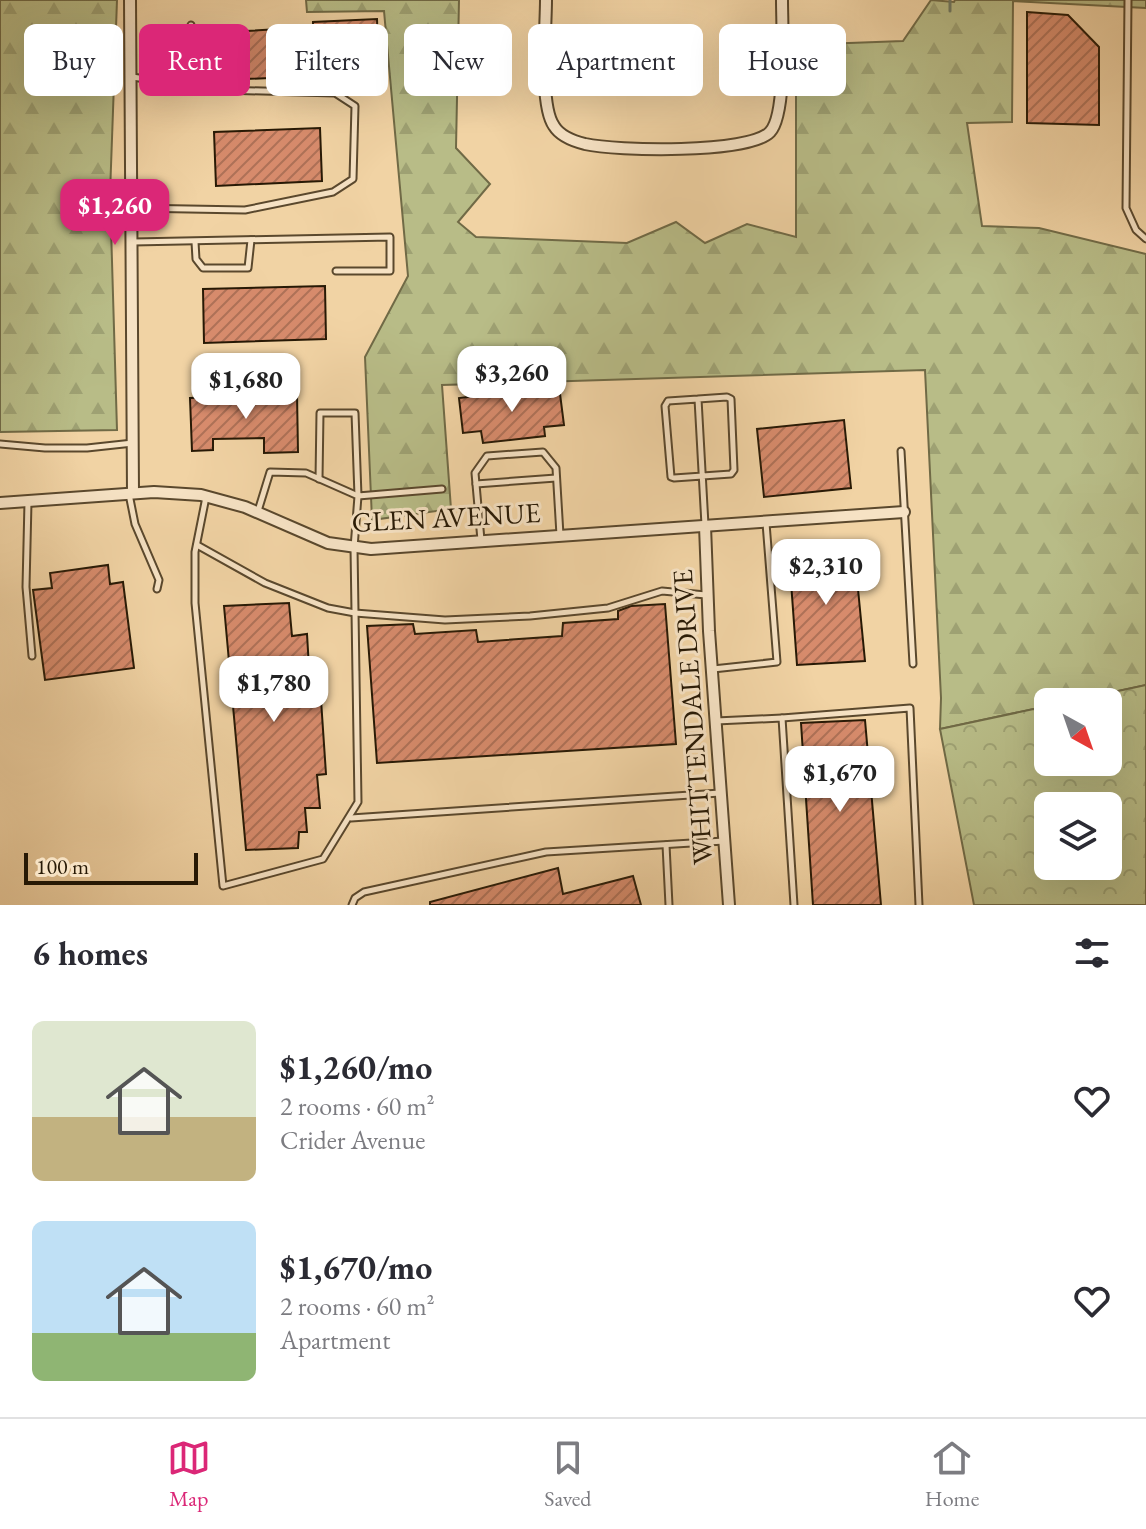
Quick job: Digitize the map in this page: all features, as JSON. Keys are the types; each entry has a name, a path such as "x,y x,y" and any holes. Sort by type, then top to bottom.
{"street":[{"path":"130,0 131,493"},
{"path":"546,0 548,113 558,132 583,144 620,149 738,146 771,131 779,108 782,0"},
{"name":"GLEN AVENUE","path":"0,503 131,493 206,496 223,499 307,536 354,548 395,548 904,512"},
{"name":"WHITTENDALE DRIVE","path":"705,526 707,596 729,905"}],"lane":[{"path":"1128,0 1126,208 1136,230 1146,239"},
{"path":"131,77 139,78"},
{"path":"132,208 245,210 333,192 353,179 355,106 335,93 250,91"},
{"path":"132,242 390,237 390,271 336,271"},
{"path":"195,242 196,259 203,268 248,268 251,240"},
{"path":"698,399 705,526"},
{"path":"698,399 731,399 734,470 731,474 671,477 665,406 668,401 698,399"},
{"path":"206,496 197,545 195,603 223,886 323,859 351,818 358,802 355,413 320,413 319,479"},
{"path":"0,444 59,448 133,443"},
{"path":"901,451 913,664"},
{"path":"482,541 475,473 487,456 543,452 556,468 560,535"},
{"path":"258,513 270,472 306,473 358,496 442,489"},
{"path":"476,484 556,478"},
{"path":"131,493 135,524 159,580 157,589"},
{"path":"28,501 26,587 32,656"},
{"path":"712,669 777,662 766,523"},
{"path":"197,545 265,583 328,608 355,613 445,620 530,616 608,608 662,591 707,596"},
{"path":"715,721 910,708 919,905"},
{"path":"782,718 794,905"},
{"path":"351,818 721,793"},
{"path":"352,905 355,898 364,892 546,852 724,841"},
{"path":"666,845 669,905"}],"green space":[{"path":"0,0 117,0 116,24 24,24 24,96 114,96 110,194 117,430 0,432"},
{"path":"306,0 459,0 459,24 404,24 404,96 457,96 456,148 490,184 458,222 476,237 627,243 676,222 705,243 747,224 796,237 796,96 846,96 846,43 903,41 931,0 1146,0 1146,8 1013,1 1012,122 967,123 982,226 1039,228 1146,254 1146,685 1122,690 1034,688 1034,709 940,729 925,370 442,385 451,509 372,520 365,357 408,276 388,55 388,24 385,24 384,11 307,12"},
{"path":"1146,685 1146,905 974,905 940,729 1034,709 1034,776 1122,776 1122,690"}],"building":[{"path":"1027,12 1068,15 1099,47 1099,125 1027,123"},
{"path":"377,19 377,24 313,24"},
{"path":"266,30 266,78 250,79 250,31"},
{"path":"320,128 322,181 216,186 214,132"},
{"path":"325,286 326,339 204,343 203,289"},
{"path":"559,386 564,425 544,427 545,436 483,443 481,431 463,433 459,398"},
{"path":"297,394 298,452 264,453 264,438 213,439 213,450 192,451 190,398"},
{"path":"844,420 851,488 764,497 757,429"},
{"path":"854,548 865,661 797,665 789,554"},
{"path":"108,565 110,584 123,582 134,668 45,680 33,590 52,588 50,573"},
{"path":"289,603 292,636 307,634 309,668 319,670 326,774 317,775 320,808 305,808 307,832 299,832 298,848 246,850 224,606"},
{"path":"665,604 676,744 377,763 367,626 413,624 415,634 476,630 478,642 562,636 563,623 618,619 618,611 631,606"},
{"path":"865,720 881,905 813,905 801,723"},
{"path":"558,868 563,894 633,876 641,905 430,905 430,902"}],"waterway":[{"path":"950,0 950,11"}]}
